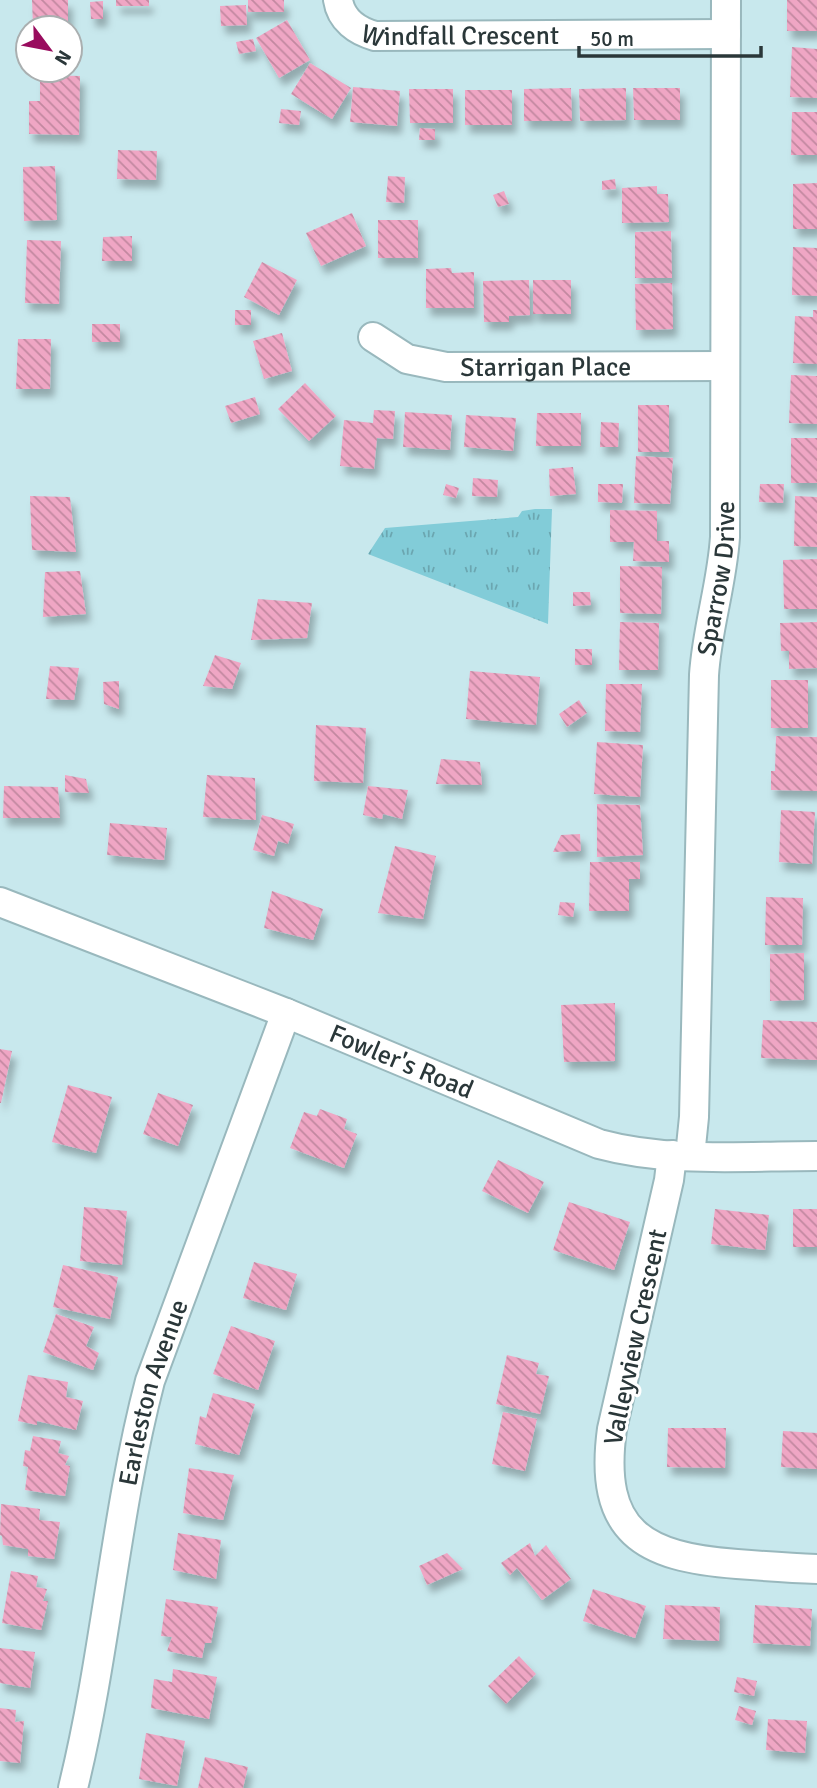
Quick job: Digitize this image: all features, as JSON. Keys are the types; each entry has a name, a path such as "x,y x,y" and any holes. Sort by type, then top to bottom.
{"street":[{"name":"Windfall Crescent","path":"338,0 339,8 354,27 374,36 726,34"},
{"name":"Sparrow Drive","path":"681,1156 694,1117 705,649 725,537 726,0"},
{"name":"Starrigan Place","path":"373,337 408,359 446,368 725,366"},
{"name":"Fowler's Road","path":"0,902 286,1013 589,1140 617,1149 681,1156 817,1156"},
{"name":"Earleston Avenue","path":"73,1788 137,1431 150,1381 286,1013"},
{"name":"Valleyview Crescent","path":"681,1156 669,1180 612,1429 608,1466 614,1501 632,1531 643,1541 671,1555 719,1562 817,1569"}],"green space":[{"path":"552,509 548,624 368,554 385,528 518,517 522,511"}],"building":[{"path":"32,0 68,0 68,14 32,14"},
{"path":"116,0 149,0 149,6 116,6"},
{"path":"248,0 284,0 284,12 248,12"},
{"path":"787,0 817,0 817,31 787,31"},
{"path":"103,1 103,19 91,19 90,2"},
{"path":"246,5 247,25 221,26 220,6"},
{"path":"287,20 310,60 279,78 256,38"},
{"path":"253,39 256,51 239,54 236,42"},
{"path":"792,47 817,49 817,98 790,97"},
{"path":"310,63 351,88 332,119 291,94"},
{"path":"40,84 80,84 79,135 29,134 29,101 40,101"},
{"path":"353,87 400,91 397,126 350,122"},
{"path":"571,88 572,121 524,121 524,89"},
{"path":"626,88 626,120 580,121 579,89"},
{"path":"633,88 680,88 680,120 634,120"},
{"path":"409,89 453,89 453,123 410,123"},
{"path":"465,90 512,90 512,125 465,125"},
{"path":"281,109 301,111 299,125 279,123"},
{"path":"792,112 817,112 817,155 791,155"},
{"path":"420,128 435,129 435,140 419,140"},
{"path":"118,150 157,151 156,180 117,179"},
{"path":"55,166 57,220 24,221 23,167"},
{"path":"388,176 405,177 404,203 386,202"},
{"path":"615,179 616,189 602,190 602,181"},
{"path":"817,183 817,229 793,229 793,184"},
{"path":"657,186 657,194 668,194 669,222 622,223 622,188"},
{"path":"504,191 509,204 498,207 493,195"},
{"path":"352,213 366,246 321,266 306,233"},
{"path":"378,220 418,220 418,258 378,258"},
{"path":"671,231 672,278 635,278 635,232"},
{"path":"132,236 132,261 102,261 103,237"},
{"path":"27,240 61,241 59,304 25,303"},
{"path":"793,247 817,248 817,296 792,295"},
{"path":"262,262 297,280 279,315 244,297"},
{"path":"451,268 452,273 474,272 474,308 426,308 426,269"},
{"path":"529,280 530,315 509,316 509,322 484,322 483,281"},
{"path":"533,280 571,280 571,314 533,314"},
{"path":"672,283 673,329 636,330 635,284"},
{"path":"235,310 251,310 251,325 235,325"},
{"path":"813,310 817,310 817,364 793,363 795,316 813,317"},
{"path":"92,324 120,324 120,342 92,342"},
{"path":"282,333 292,371 264,379 253,341"},
{"path":"18,339 51,339 50,389 16,389"},
{"path":"791,375 817,376 817,424 789,423"},
{"path":"305,383 336,416 309,441 278,409"},
{"path":"255,397 260,414 231,423 225,406"},
{"path":"638,405 669,405 669,452 638,452"},
{"path":"374,410 395,411 393,439 377,438 374,469 340,466 344,420 373,423"},
{"path":"405,412 452,415 450,450 403,447"},
{"path":"537,413 581,413 581,446 536,446"},
{"path":"466,415 516,418 513,451 464,447"},
{"path":"601,422 619,423 618,447 600,447"},
{"path":"791,438 817,438 817,483 791,483"},
{"path":"636,456 673,458 670,504 634,503"},
{"path":"573,467 576,494 550,496 549,469"},
{"path":"473,478 498,480 497,497 472,496"},
{"path":"446,484 459,488 456,498 443,495"},
{"path":"598,484 623,484 622,503 598,502"},
{"path":"760,484 784,484 783,503 759,502"},
{"path":"30,496 70,497 76,552 32,550"},
{"path":"795,496 817,497 817,547 794,546"},
{"path":"610,510 657,511 657,541 669,541 669,562 633,561 634,542 610,542"},
{"path":"817,559 817,609 784,609 783,560"},
{"path":"620,566 662,567 661,614 620,613"},
{"path":"80,571 86,614 43,617 45,572"},
{"path":"573,592 590,592 591,605 573,606"},
{"path":"258,599 312,603 307,638 251,640"},
{"path":"620,622 659,623 658,670 619,670"},
{"path":"817,622 817,668 789,669 789,651 781,651 780,623"},
{"path":"575,649 592,649 592,665 575,665"},
{"path":"215,655 241,663 232,689 203,686"},
{"path":"50,666 79,668 74,700 46,699"},
{"path":"470,671 540,677 536,725 466,719"},
{"path":"771,680 808,680 808,728 771,728"},
{"path":"119,681 119,709 104,704 103,682"},
{"path":"606,684 642,684 640,732 605,731"},
{"path":"579,700 587,713 567,727 559,714"},
{"path":"316,725 366,728 363,783 314,781"},
{"path":"776,736 817,737 817,791 771,790 771,771 775,771"},
{"path":"597,742 643,745 640,797 594,794"},
{"path":"441,759 480,762 482,785 436,784"},
{"path":"65,775 86,779 89,793 65,792"},
{"path":"207,775 255,778 256,820 203,817"},
{"path":"4,786 58,787 60,818 3,818"},
{"path":"368,786 408,790 402,819 383,814 382,819 363,815"},
{"path":"597,804 640,805 643,855 597,857"},
{"path":"781,810 815,812 812,864 779,862"},
{"path":"262,815 294,824 288,844 278,841 274,856 253,850"},
{"path":"110,823 167,828 164,860 107,855"},
{"path":"580,834 581,851 553,852 561,835"},
{"path":"395,846 436,856 423,919 378,913"},
{"path":"590,862 640,862 640,879 629,879 629,911 589,911"},
{"path":"272,891 323,909 313,940 264,928"},
{"path":"766,897 803,898 802,945 765,945"},
{"path":"560,902 575,903 573,917 558,915"},
{"path":"804,953 804,1000 770,1001 770,954"},
{"path":"615,1003 615,1061 564,1062 561,1005"},
{"path":"763,1020 817,1022 817,1060 761,1058"},
{"path":"0,1049 12,1051 1,1103 0,1103"},
{"path":"68,1085 112,1097 96,1153 52,1142"},
{"path":"158,1093 193,1105 178,1146 143,1134"},
{"path":"320,1109 347,1119 344,1129 357,1134 344,1168 290,1148 304,1112 317,1116"},
{"path":"498,1160 544,1182 528,1213 482,1191"},
{"path":"569,1202 630,1222 614,1270 553,1250"},
{"path":"84,1207 127,1211 122,1265 80,1261"},
{"path":"715,1209 769,1215 765,1250 711,1244"},
{"path":"793,1209 817,1209 817,1247 793,1247"},
{"path":"254,1262 297,1274 286,1310 243,1298"},
{"path":"63,1265 118,1277 110,1319 53,1307"},
{"path":"56,1314 94,1327 86,1346 99,1353 93,1370 43,1352"},
{"path":"231,1326 275,1341 258,1390 213,1374"},
{"path":"507,1355 539,1363 536,1374 549,1376 540,1414 496,1404"},
{"path":"28,1375 68,1382 66,1397 83,1401 76,1430 37,1421 37,1425 18,1421"},
{"path":"213,1393 255,1404 239,1455 195,1444 200,1416 206,1418"},
{"path":"503,1412 537,1419 525,1471 492,1464"},
{"path":"668,1428 726,1428 725,1468 667,1467"},
{"path":"783,1431 817,1433 817,1469 781,1467"},
{"path":"33,1436 61,1441 58,1453 69,1456 65,1465 70,1466 65,1496 25,1490 28,1467 23,1466 25,1450 30,1451"},
{"path":"189,1468 234,1475 223,1520 183,1513"},
{"path":"1,1504 40,1509 39,1520 60,1522 54,1559 28,1556 28,1549 3,1545 0,1535"},
{"path":"178,1533 221,1540 216,1579 173,1570"},
{"path":"530,1543 535,1556 546,1545 571,1579 542,1600 517,1568 510,1575 501,1563"},
{"path":"447,1553 463,1569 427,1585 419,1566"},
{"path":"11,1571 38,1576 36,1587 47,1589 43,1601 48,1601 41,1630 2,1623"},
{"path":"593,1589 646,1606 635,1638 583,1621"},
{"path":"166,1599 218,1607 211,1643 205,1643 202,1658 167,1651 172,1637 161,1636"},
{"path":"665,1605 720,1607 719,1641 663,1639"},
{"path":"755,1605 812,1609 810,1646 753,1643"},
{"path":"0,1648 35,1652 30,1688 0,1683"},
{"path":"519,1656 536,1674 506,1704 488,1686"},
{"path":"173,1669 217,1677 209,1719 151,1708 154,1679 172,1682"},
{"path":"737,1677 757,1681 754,1696 734,1692"},
{"path":"739,1706 756,1711 752,1725 735,1720"},
{"path":"0,1708 16,1710 15,1722 24,1721 20,1763 0,1761"},
{"path":"768,1719 807,1721 805,1753 766,1750"},
{"path":"146,1733 185,1741 177,1786 139,1779"},
{"path":"205,1757 248,1767 243,1788 198,1788"}]}
